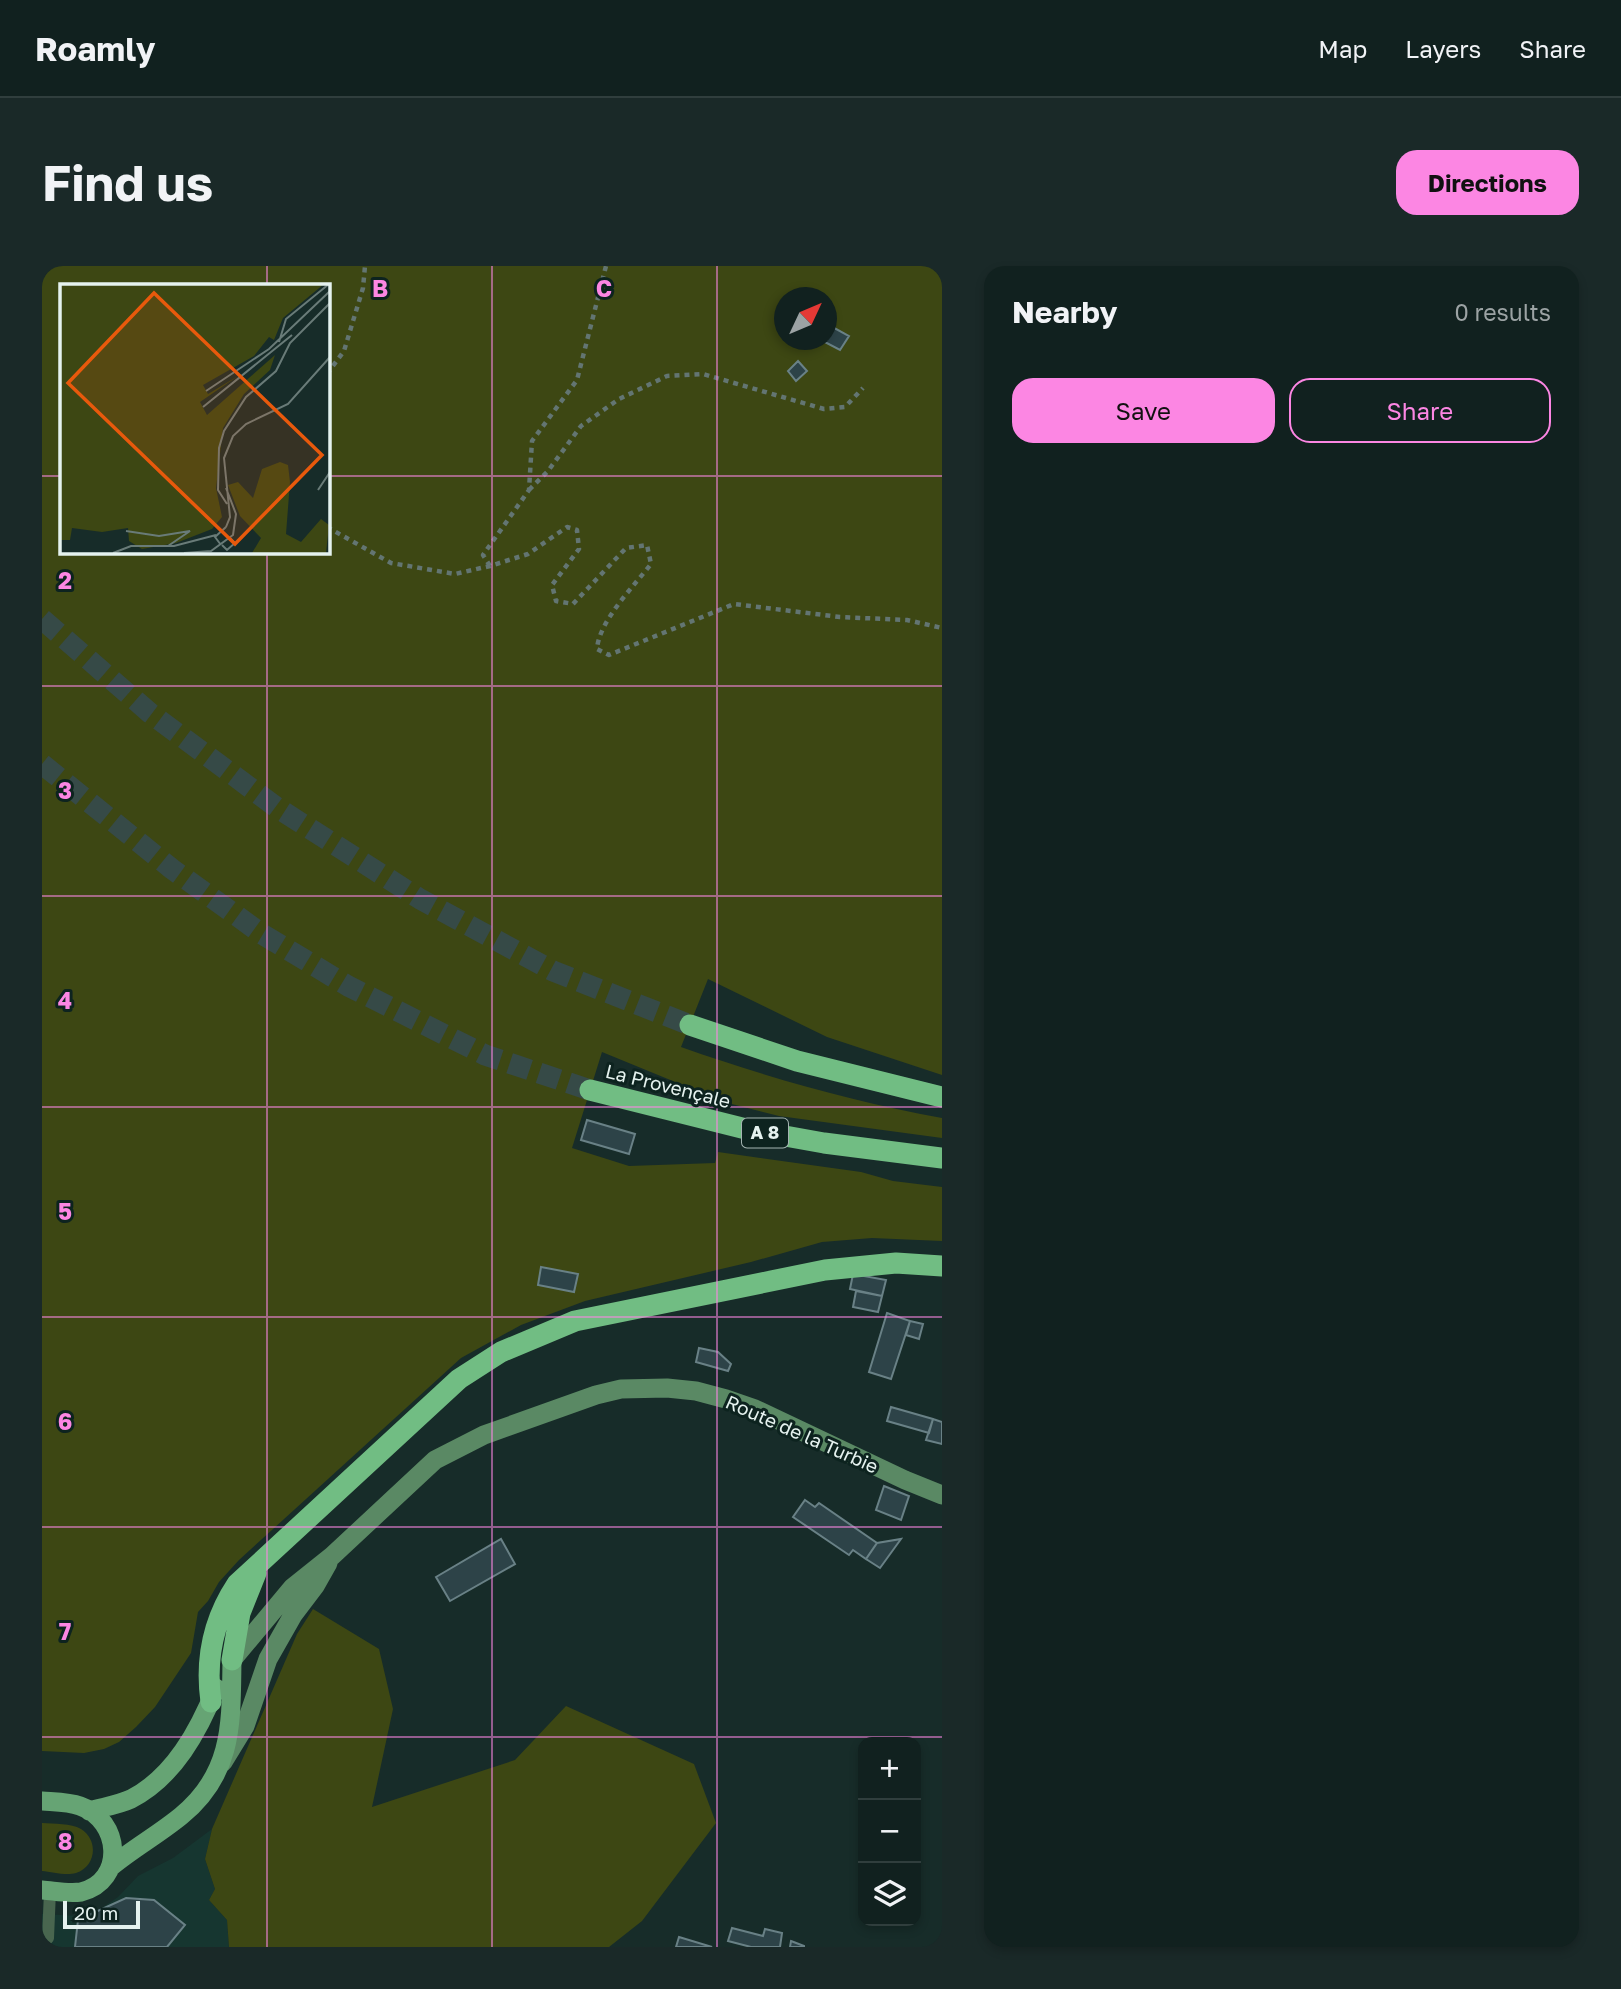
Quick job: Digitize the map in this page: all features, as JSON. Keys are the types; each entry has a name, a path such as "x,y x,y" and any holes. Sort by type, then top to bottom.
{"highway":[{"path":"690,1026 796,1061 942,1097"},
{"name":"La Provençale","path":"590,1090 747,1129 824,1143 942,1158"},
{"path":"211,1702 207,1675 211,1650 219,1615 237,1584 459,1379 501,1352 575,1321 825,1270 897,1263 942,1266"},
{"path":"232,1660 240,1613 265,1556"}],"main road":[{"name":"Route de la Turbie","path":"89,1811 130,1799 157,1780 198,1730 232,1660 292,1588 332,1556 405,1485 435,1460 457,1447 596,1395 621,1389 667,1388 696,1391 726,1399 755,1409 942,1495"},
{"name":"Route de la Turbie","path":"46,1890 68,1893 90,1889 107,1875 112,1866 193,1806 204,1794 245,1726 268,1659 332,1556"},
{"path":"223,1762 232,1704 232,1660"},
{"path":"42,1801 80,1806 89,1811 110,1835 115,1855 112,1866"}],"lane":[{"path":"42,1937 48,1938 46,1890"}],"path":[{"path":"329,371 344,351 363,288 365,266"},
{"path":"529,490 532,441 577,380 606,266"},
{"path":"490,566 482,555 529,490 548,471 582,426 619,399 667,376 704,374 824,409 845,407 863,388"},
{"path":"329,528 391,562 455,574 528,554 567,527 577,530 579,549 552,585 555,601 573,604 626,548 647,545 651,564 614,612 598,638 597,649 609,655 734,604 840,617 907,620 942,628"}],"shaded area":[{"path":"212,1829 205,1859 215,1889 209,1900 227,1920 229,1947 42,1947 42,1914 81,1916 99,1910 118,1897 138,1876 173,1858"}],"green space":[{"path":"42,266 942,266 942,1075 827,1037 708,979 681,1047 810,1088 942,1118 942,1138 779,1116 724,1102 602,1052 572,1148 629,1166 715,1163 718,1152 861,1172 893,1181 942,1187 942,1241 872,1238 822,1242 751,1262 585,1301 521,1325 461,1358 239,1560 198,1612 191,1653 155,1707 119,1742 104,1749 84,1753 42,1751"},
{"path":"313,1609 379,1649 393,1709 372,1807 515,1760 566,1706 694,1764 716,1823 642,1921 609,1947 229,1947 227,1920 209,1900 215,1889 205,1859 212,1829 297,1634"},
{"path":"42,1823 72,1826 87,1834 93,1846 93,1853 83,1870 72,1874 42,1871"}],"building":[{"path":"837,329 849,336 840,350 837,348"},
{"path":"798,361 807,371 796,381 788,371"},
{"path":"587,1120 635,1134 629,1154 581,1140"},
{"path":"541,1267 578,1274 574,1292 538,1285"},
{"path":"853,1274 886,1280 882,1296 850,1289"},
{"path":"856,1291 882,1296 878,1312 853,1307"},
{"path":"887,1313 910,1321 891,1379 869,1372"},
{"path":"910,1321 923,1324 919,1339 906,1335"},
{"path":"699,1348 718,1352 731,1364 728,1371 696,1362"},
{"path":"891,1407 933,1419 929,1433 887,1421"},
{"path":"933,1419 942,1422 942,1444 926,1440"},
{"path":"884,1486 909,1496 901,1520 876,1510"},
{"path":"805,1500 815,1507 819,1503 877,1543 866,1559 853,1550 849,1555 793,1517"},
{"path":"501,1539 515,1564 450,1601 436,1577"},
{"path":"901,1539 880,1568 866,1559 877,1543"},
{"path":"126,1898 154,1900 185,1925 167,1947 75,1947 78,1920"},
{"path":"126,1898 154,1900 185,1925 167,1947 75,1947 78,1920"},
{"path":"732,1928 763,1936 765,1929 782,1933 780,1947 751,1947 728,1941"},
{"path":"679,1937 712,1947 676,1947"},
{"path":"791,1941 804,1946 804,1947 790,1947"}],"tunnel":[{"path":"42,619 150,713 276,807 420,899 553,971 690,1025"},
{"path":"42,764 172,869 262,934 348,986 485,1055 590,1090"}]}
